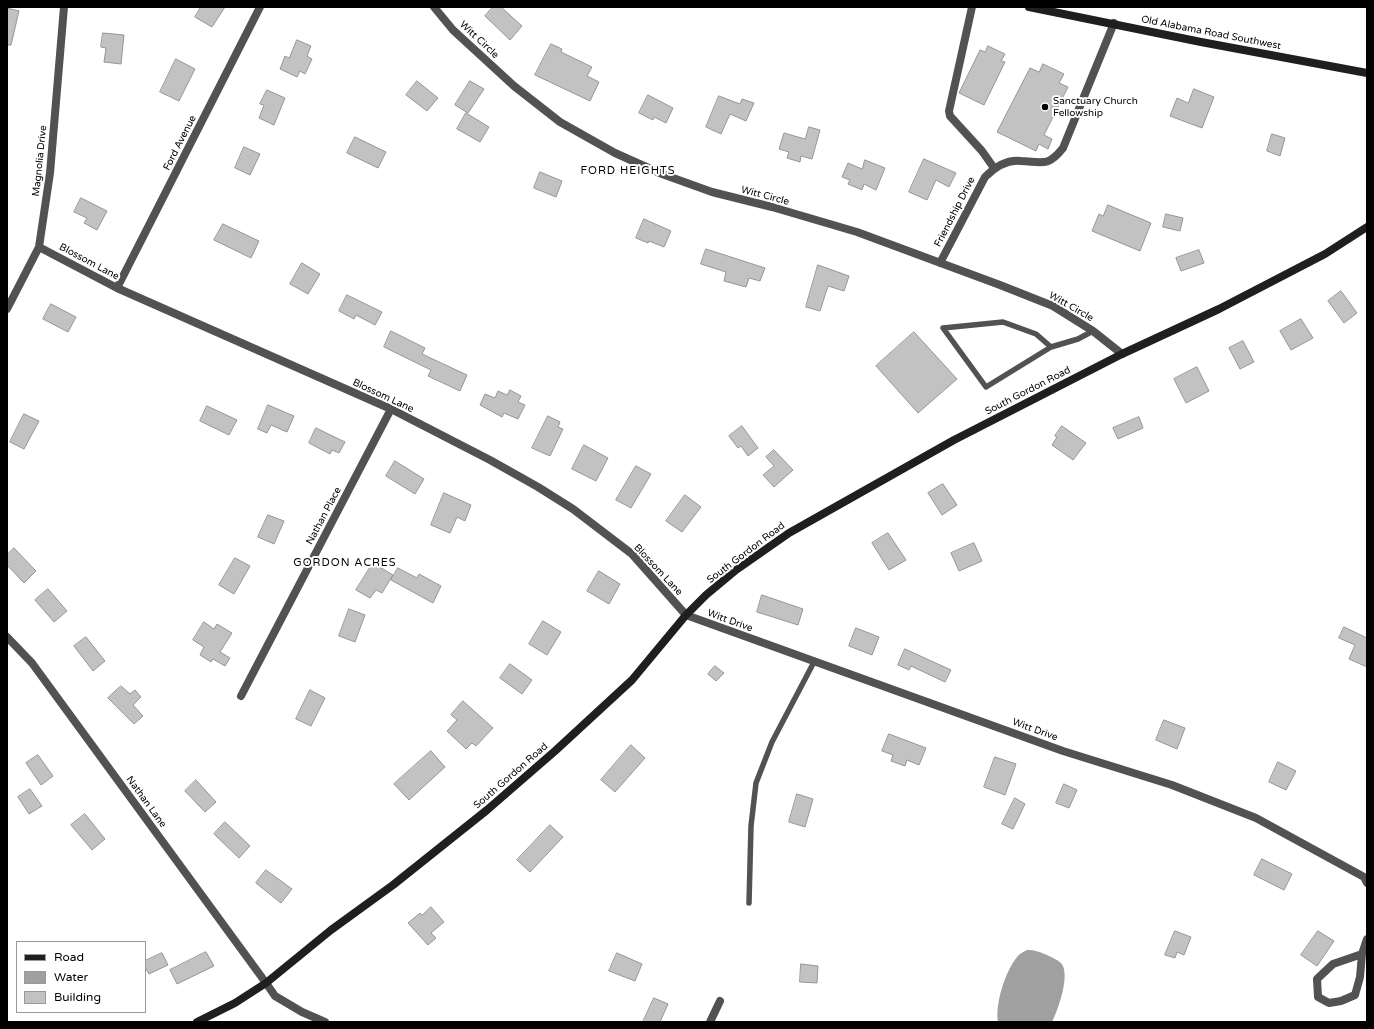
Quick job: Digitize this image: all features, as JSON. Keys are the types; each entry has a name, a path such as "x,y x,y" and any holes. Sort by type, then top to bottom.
{"street":[{"name":"Magnolia Drive","path":"7,309 38,247 50,173 64,7"},
{"name":"Ford Avenue","path":"117,288 260,7"},
{"name":"Witt Circle","path":"434,7 453,30 514,86 560,122 615,153 662,174 712,192 772,207 857,232 1053,306 1092,331 1122,354"},
{"path":"972,7 949,111 950,116 982,151 994,168 1002,164 1020,160 1033,163 1043,163 1058,155 1063,148 1114,23"},
{"name":"Old Alabama Road Southwest","path":"1029,7 1114,23 1201,42 1367,73"},
{"name":"Friendship Drive","path":"940,263 985,177 994,168"},
{"name":"South Gordon Road","path":"197,1022 235,1003 266,983 331,930 393,885 475,819 555,751 632,680 686,615 706,595 736,570 788,533 954,440 1122,354 1220,309 1311,262 1367,227"},
{"name":"Blossom Lane","path":"38,247 117,288 391,409 490,460 573,509 632,554 686,615"},
{"name":"Nathan Place","path":"241,696 391,409"},
{"name":"Witt Drive","path":"686,615 1063,751 1172,785 1256,818 1364,877 1367,883"},
{"name":"Nathan Lane","path":"7,637 32,663 274,996 302,1012 324,1022"},
{"path":"1362,954 1333,964 1317,979 1318,997 1330,1004 1355,995 1360,977 1362,954 1367,939"},
{"path":"710,1022 720,1001"}],"lane":[{"path":"1051,347 1036,334 1003,322 943,328 986,387 1051,347 1078,339 1092,331"},
{"path":"749,903 751,826 756,783 772,742 814,662"}],"water":[{"path":"1027,950 1033,950 1044,954 1061,963 1064,968 1064,983 1055,1016 1052,1022 998,1022 998,1006 1005,979 1017,957"}],"building":[{"path":"201,7 225,7 212,27 195,17"},
{"path":"493,7 501,7 522,26 510,40 485,16"},
{"path":"7,8 19,11 11,45 7,45"},
{"path":"103,33 124,35 121,64 104,62 106,48 101,47"},
{"path":"297,40 311,46 307,56 312,59 305,74 300,71 297,77 280,69 285,56 289,58"},
{"path":"551,44 562,49 561,52 592,67 587,76 599,82 590,101 535,75"},
{"path":"988,46 1005,54 1001,61 1005,62 984,105 959,93 980,50 985,52"},
{"path":"176,59 195,69 179,101 160,92"},
{"path":"1043,64 1064,74 1059,83 1068,87 1044,135 1052,139 1048,149 1039,144 1036,151 997,132 1030,68 1039,72"},
{"path":"417,81 438,98 427,111 406,95"},
{"path":"470,81 484,89 468,113 455,105"},
{"path":"1194,89 1214,97 1202,128 1170,116 1177,98 1188,103"},
{"path":"267,90 285,98 274,125 259,118 264,105 260,104"},
{"path":"648,95 673,108 666,123 654,117 653,120 639,113"},
{"path":"719,96 740,104 742,99 754,103 746,121 730,114 721,134 706,127"},
{"path":"466,113 489,127 480,142 457,129"},
{"path":"809,127 820,130 812,159 801,156 800,162 787,158 789,152 779,149 784,133 805,139"},
{"path":"1272,134 1285,138 1280,156 1267,151"},
{"path":"355,137 386,152 378,168 347,153"},
{"path":"244,147 260,154 250,175 235,168"},
{"path":"924,159 956,173 949,187 936,180 927,200 909,192"},
{"path":"865,160 885,168 876,190 864,184 862,190 848,184 850,180 842,177 848,163 862,169"},
{"path":"540,172 562,181 556,197 534,188"},
{"path":"81,198 107,211 97,230 84,223 87,218 74,212"},
{"path":"1108,205 1151,223 1140,251 1092,231 1099,214 1103,216"},
{"path":"1166,214 1183,218 1180,231 1163,227"},
{"path":"644,219 671,231 664,247 636,238"},
{"path":"223,224 259,241 251,258 214,240"},
{"path":"706,249 765,268 760,281 749,278 746,287 724,281 726,272 701,264"},
{"path":"1199,250 1204,263 1181,271 1176,258"},
{"path":"302,263 320,274 308,294 290,284"},
{"path":"818,265 849,276 844,291 828,286 820,311 806,307"},
{"path":"1341,291 1357,313 1344,323 1328,301"},
{"path":"347,295 382,312 375,325 356,315 354,319 339,311"},
{"path":"51,304 76,317 68,332 43,319"},
{"path":"1301,319 1313,338 1291,350 1280,331"},
{"path":"391,331 425,348 422,354 467,375 460,391 428,376 431,370 384,347"},
{"path":"914,332 957,379 918,413 876,366"},
{"path":"1243,341 1254,362 1240,369 1229,348"},
{"path":"1197,367 1209,391 1186,403 1174,379"},
{"path":"510,390 521,396 518,402 525,405 518,419 504,413 502,417 480,405 485,394 495,398 498,391 507,395"},
{"path":"268,405 294,416 287,432 271,425 267,433 258,429"},
{"path":"207,406 237,420 229,435 200,421"},
{"path":"24,414 39,421 24,449 10,442"},
{"path":"548,416 560,422 558,427 563,429 550,456 532,448"},
{"path":"1139,417 1143,428 1118,439 1113,428"},
{"path":"742,426 758,448 748,456 741,446 738,448 729,436"},
{"path":"1062,426 1086,443 1073,460 1052,445 1057,437 1055,436"},
{"path":"316,428 345,442 339,453 332,450 330,454 309,443"},
{"path":"584,445 608,458 596,481 572,469"},
{"path":"774,450 793,470 774,487 763,475 774,466 766,457"},
{"path":"395,461 424,479 415,494 386,476"},
{"path":"636,466 651,474 631,508 616,500"},
{"path":"943,484 957,505 942,515 928,493"},
{"path":"444,493 471,505 465,521 457,517 450,533 431,525"},
{"path":"685,495 701,507 682,532 666,521"},
{"path":"268,515 284,521 274,544 258,537"},
{"path":"888,533 906,560 889,570 872,543"},
{"path":"974,543 982,561 959,571 951,553"},
{"path":"14,548 36,571 24,583 7,565 7,555"},
{"path":"235,558 250,566 234,594 219,585"},
{"path":"373,563 393,575 382,593 376,590 370,598 356,590"},
{"path":"398,568 417,578 419,574 441,586 433,603 391,580"},
{"path":"599,571 620,584 609,604 587,591"},
{"path":"48,589 67,611 54,622 35,600"},
{"path":"762,595 803,609 798,625 757,612"},
{"path":"349,609 365,615 355,642 339,636"},
{"path":"543,621 561,632 547,655 529,644"},
{"path":"204,622 214,629 217,624 232,633 220,652 230,658 225,666 213,659 211,662 200,655 204,647 193,640"},
{"path":"1344,627 1367,638 1367,667 1349,659 1355,645 1339,638"},
{"path":"856,628 879,637 872,655 849,646"},
{"path":"86,637 105,661 93,671 74,646"},
{"path":"905,649 951,670 945,682 911,666 909,670 898,665"},
{"path":"510,664 532,680 522,694 500,678"},
{"path":"715,666 724,673 716,681 708,674"},
{"path":"121,686 130,694 135,690 141,697 133,705 143,716 134,724 108,698"},
{"path":"310,690 325,698 311,726 296,719"},
{"path":"463,701 493,728 476,746 472,743 466,749 447,731 457,720 451,715"},
{"path":"1164,720 1185,728 1177,749 1156,740"},
{"path":"889,734 926,748 919,765 907,760 905,766 891,761 893,755 882,751"},
{"path":"631,745 645,758 615,792 601,780"},
{"path":"431,751 445,767 409,800 394,784"},
{"path":"38,755 53,776 41,785 26,763"},
{"path":"995,757 1016,764 1005,795 984,787"},
{"path":"1278,762 1296,771 1286,790 1269,782"},
{"path":"196,780 216,802 205,812 185,791"},
{"path":"1064,784 1077,790 1069,808 1056,803"},
{"path":"30,789 42,806 29,814 18,797"},
{"path":"797,794 813,799 805,827 789,822"},
{"path":"1015,798 1025,804 1013,829 1002,824"},
{"path":"85,814 105,839 92,850 71,825"},
{"path":"225,822 250,846 239,858 214,834"},
{"path":"550,825 563,837 530,872 517,860"},
{"path":"1262,859 1292,874 1284,890 1254,875"},
{"path":"266,870 292,889 281,903 256,883"},
{"path":"431,907 444,922 431,933 436,938 428,945 408,923 420,913 422,915"},
{"path":"1175,931 1191,937 1184,955 1177,952 1175,958 1165,955"},
{"path":"1318,931 1334,941 1317,966 1301,955"},
{"path":"206,952 214,966 177,984 170,970"},
{"path":"162,953 168,965 149,974 146,969 146,961"},
{"path":"617,953 642,964 635,981 609,971"},
{"path":"801,964 818,966 817,983 800,982"},
{"path":"654,998 668,1004 660,1022 643,1022"}],"place":[{"name":"Sanctuary Church Fellowship","path":"1045,107"}],"district":[{"name":"FORD HEIGHTS","path":"628,171"},
{"name":"GORDON ACRES","path":"345,563"}]}
